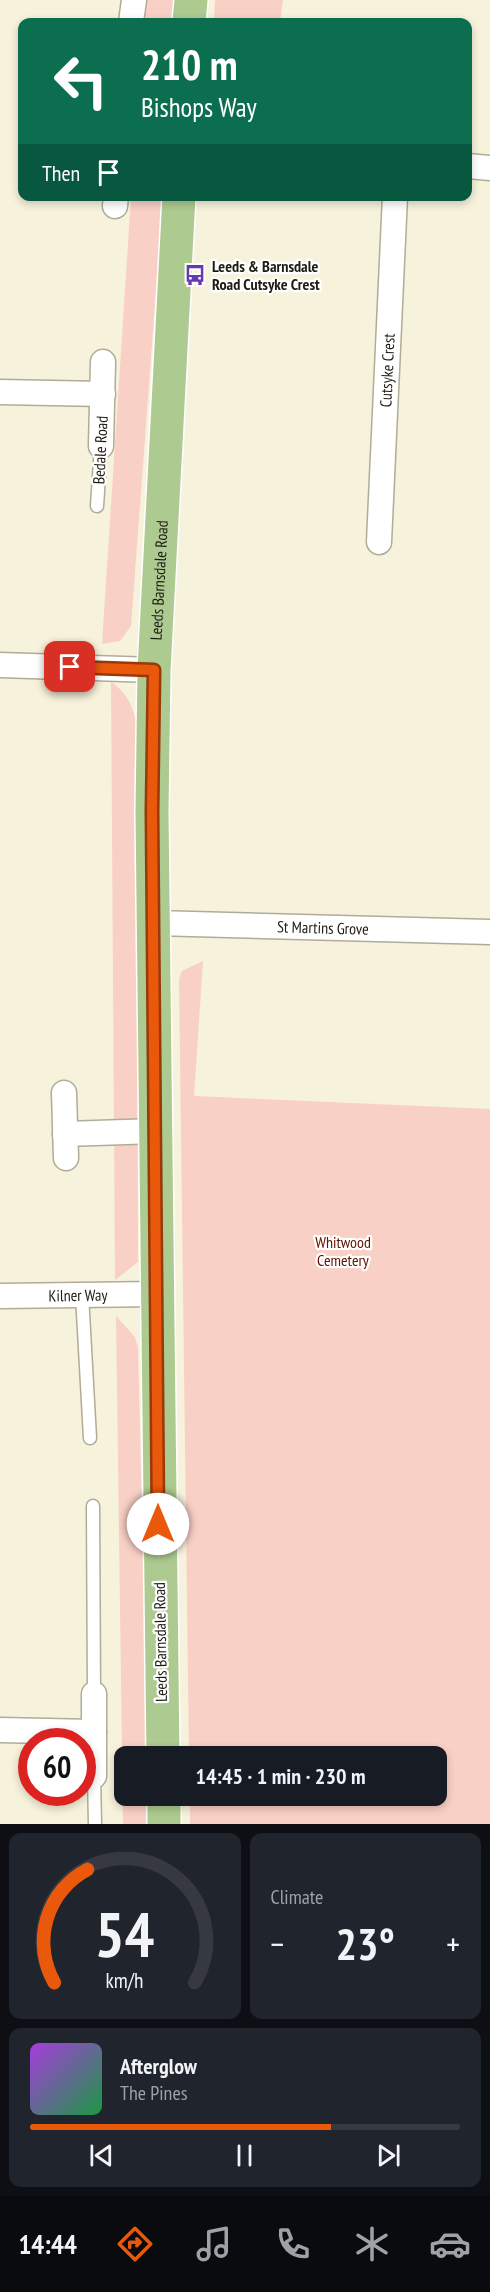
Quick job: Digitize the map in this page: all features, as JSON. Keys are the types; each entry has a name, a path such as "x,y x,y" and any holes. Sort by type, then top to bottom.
{"main road":[{"path":"189,18 190,0"},
{"name":"Leeds Barnsdale Road","path":"163,1746 152,812 154,670 179,201"},
{"path":"164,1806 164,1824"}],"street":[{"path":"132,18 134,0"},
{"path":"472,166 490,168"},
{"name":"Cutsyke Crest","path":"379,542 395,201"},
{"name":"Bedale Road","path":"101,446 103,362"},
{"name":"Bedale Road","path":"0,392 103,394"},
{"path":"0,666 154,670"},
{"name":"St Martins Grove","path":"154,923 490,932"},
{"path":"64,1093 66,1158"},
{"path":"65,1134 156,1131"},
{"name":"Kilner Way","path":"0,1296 157,1294"},
{"path":"94,1694 94,1728"},
{"path":"0,1730 18,1730"}],"lane":[{"name":"Bedale Road","path":"97,506 101,446"},
{"path":"82,1295 90,1438"},
{"path":"93,1506 94,1694"},
{"path":"95,1806 95,1824"}],"green space":[{"path":"143,0 174,0 177,4 175,18 142,18"},
{"path":"215,0 283,0 281,18 214,18"},
{"path":"131,201 163,201 131,626 120,641 102,644"},
{"path":"111,682 121,690 128,701 137,725 138,1262 115,1280"},
{"name":"Whitwood Cemetery","path":"203,961 194,1096 490,1109 490,1824 190,1824 190,1806 447,1806 447,1746 189,1746 179,979 182,971"},
{"path":"116,1316 135,1337 138,1348 148,1746 122,1746"},
{"path":"123,1806 149,1806 149,1824 123,1824"}],"place":[{"name":"Leeds & Barnsdale Road Cutsyke Crest","path":"195,275"}],"route":[{"path":"70,667 154,670 152,812 158,1524"}]}
